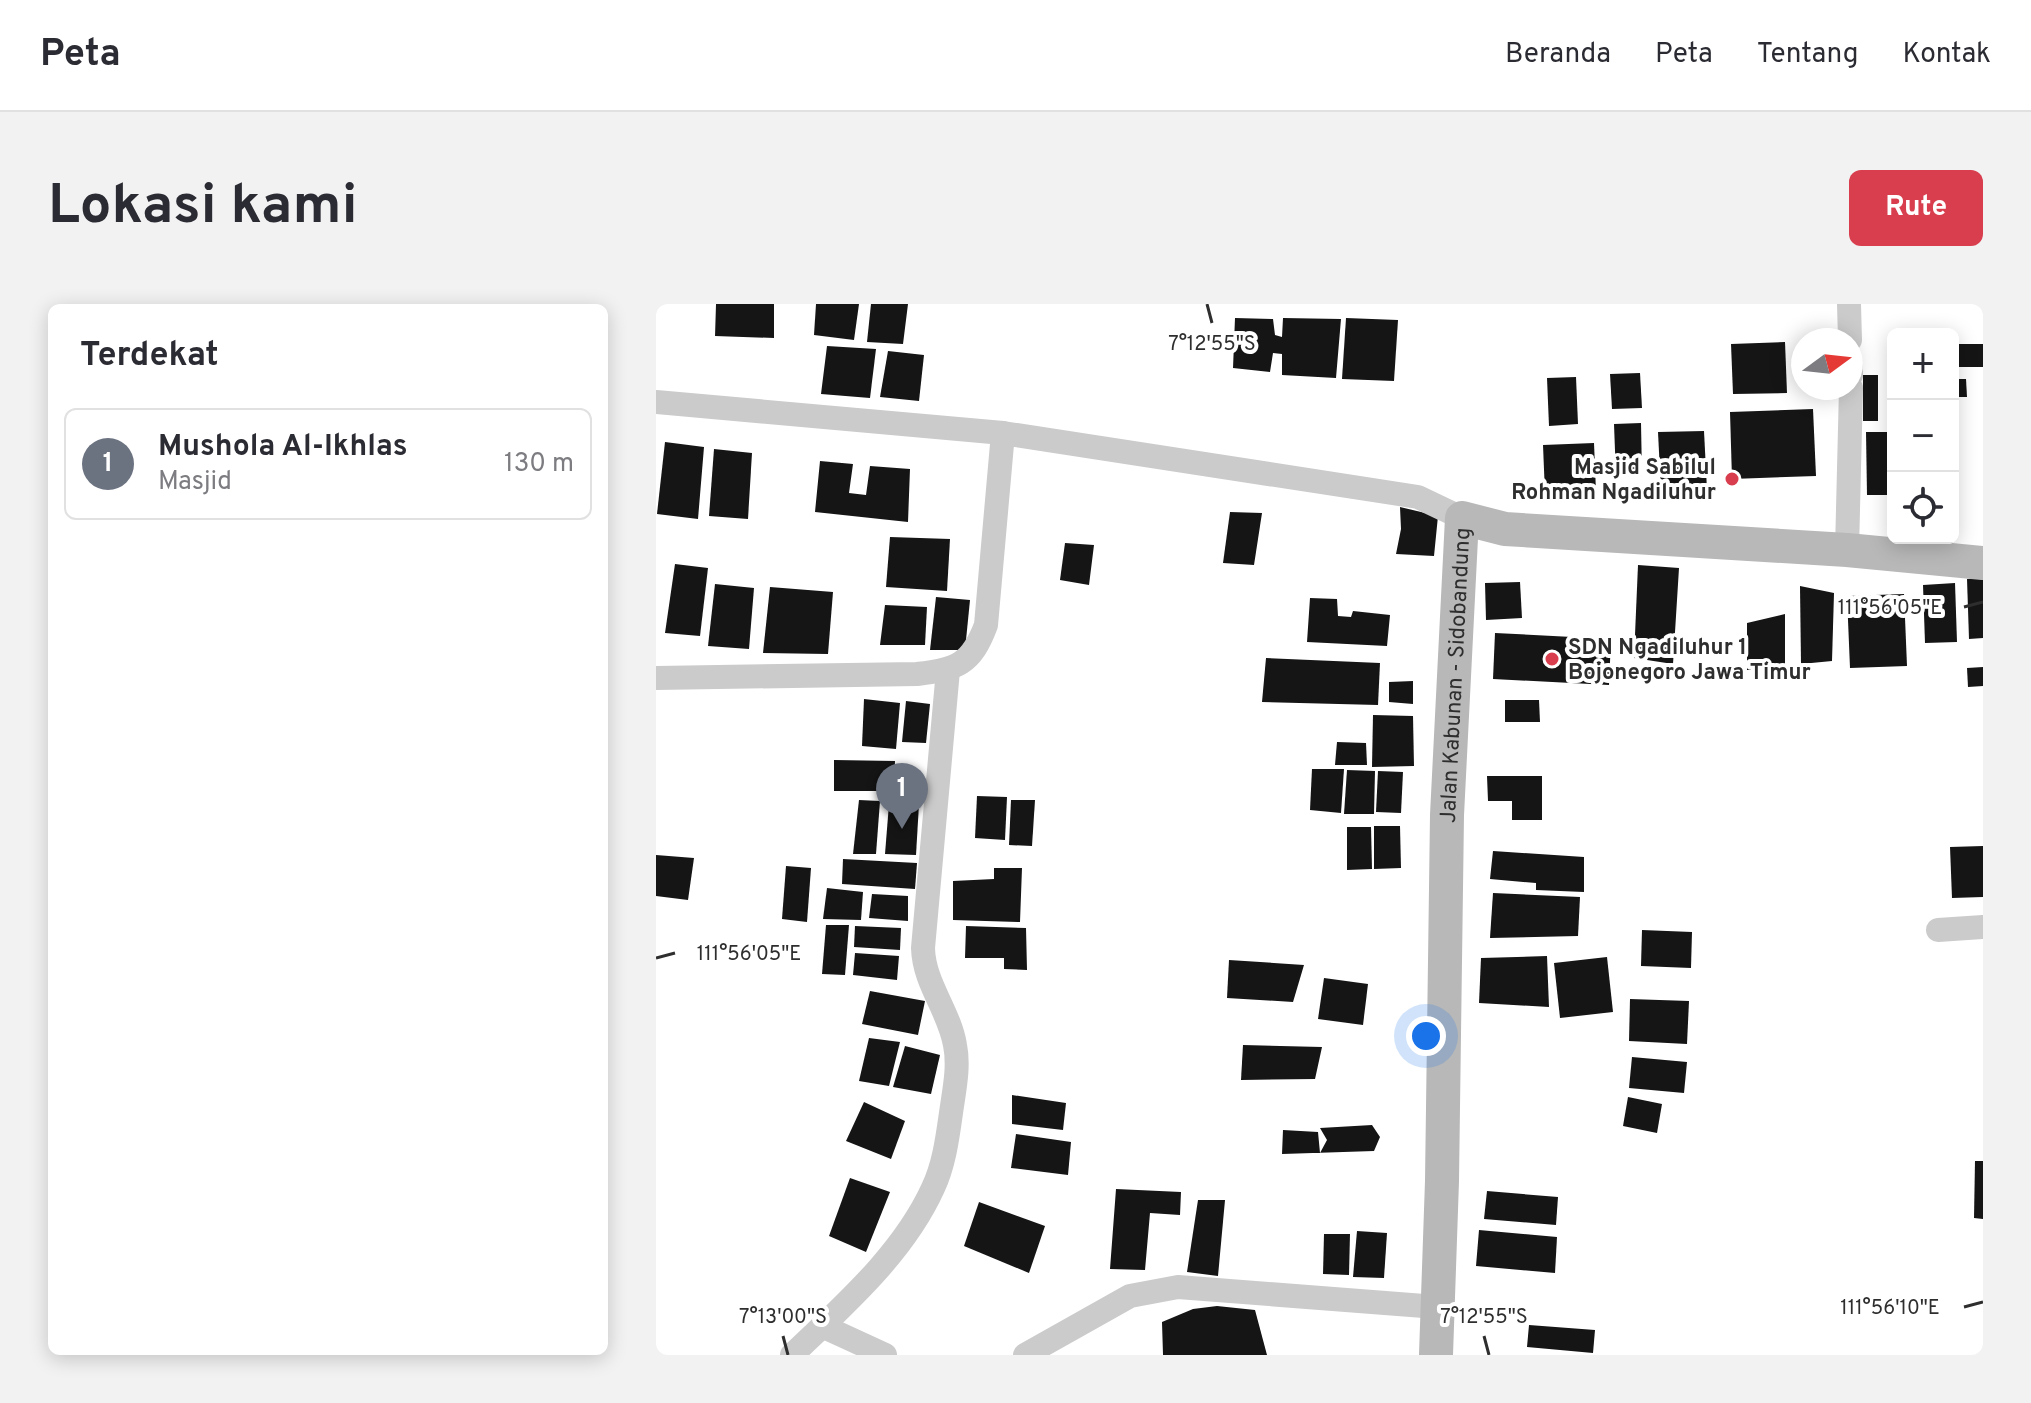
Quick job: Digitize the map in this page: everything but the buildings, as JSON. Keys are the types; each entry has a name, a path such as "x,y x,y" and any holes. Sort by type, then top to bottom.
{"street":[{"path":"1849,304 1850,328"},
{"path":"1847,550 1851,400"},
{"path":"656,402 1003,433 1418,497 1462,518"},
{"path":"656,678 948,670 964,662 977,647 986,625 1003,433"},
{"name":"Jalan Kabunan - Sidobandung","path":"1436,1355 1443,1154 1447,815 1462,518 1505,529 1847,550 1983,563"},
{"path":"792,1355 871,1277 917,1217 934,1187 947,1141 956,1071 955,1043 927,978 923,948 948,670"},
{"path":"1938,930 1983,927"},
{"path":"1025,1355 1130,1296 1178,1287 1437,1307"},
{"path":"822,1326 885,1355"}],"place":[{"name":"Masjid Sabilul Rohman Ngadiluhur","path":"1732,479"},
{"name":"SDN Ngadiluhur 1 Bojonegoro Jawa Timur","path":"1552,659"},
{"name":"Mushola Al-Ikhlas","path":"902,829"}]}
